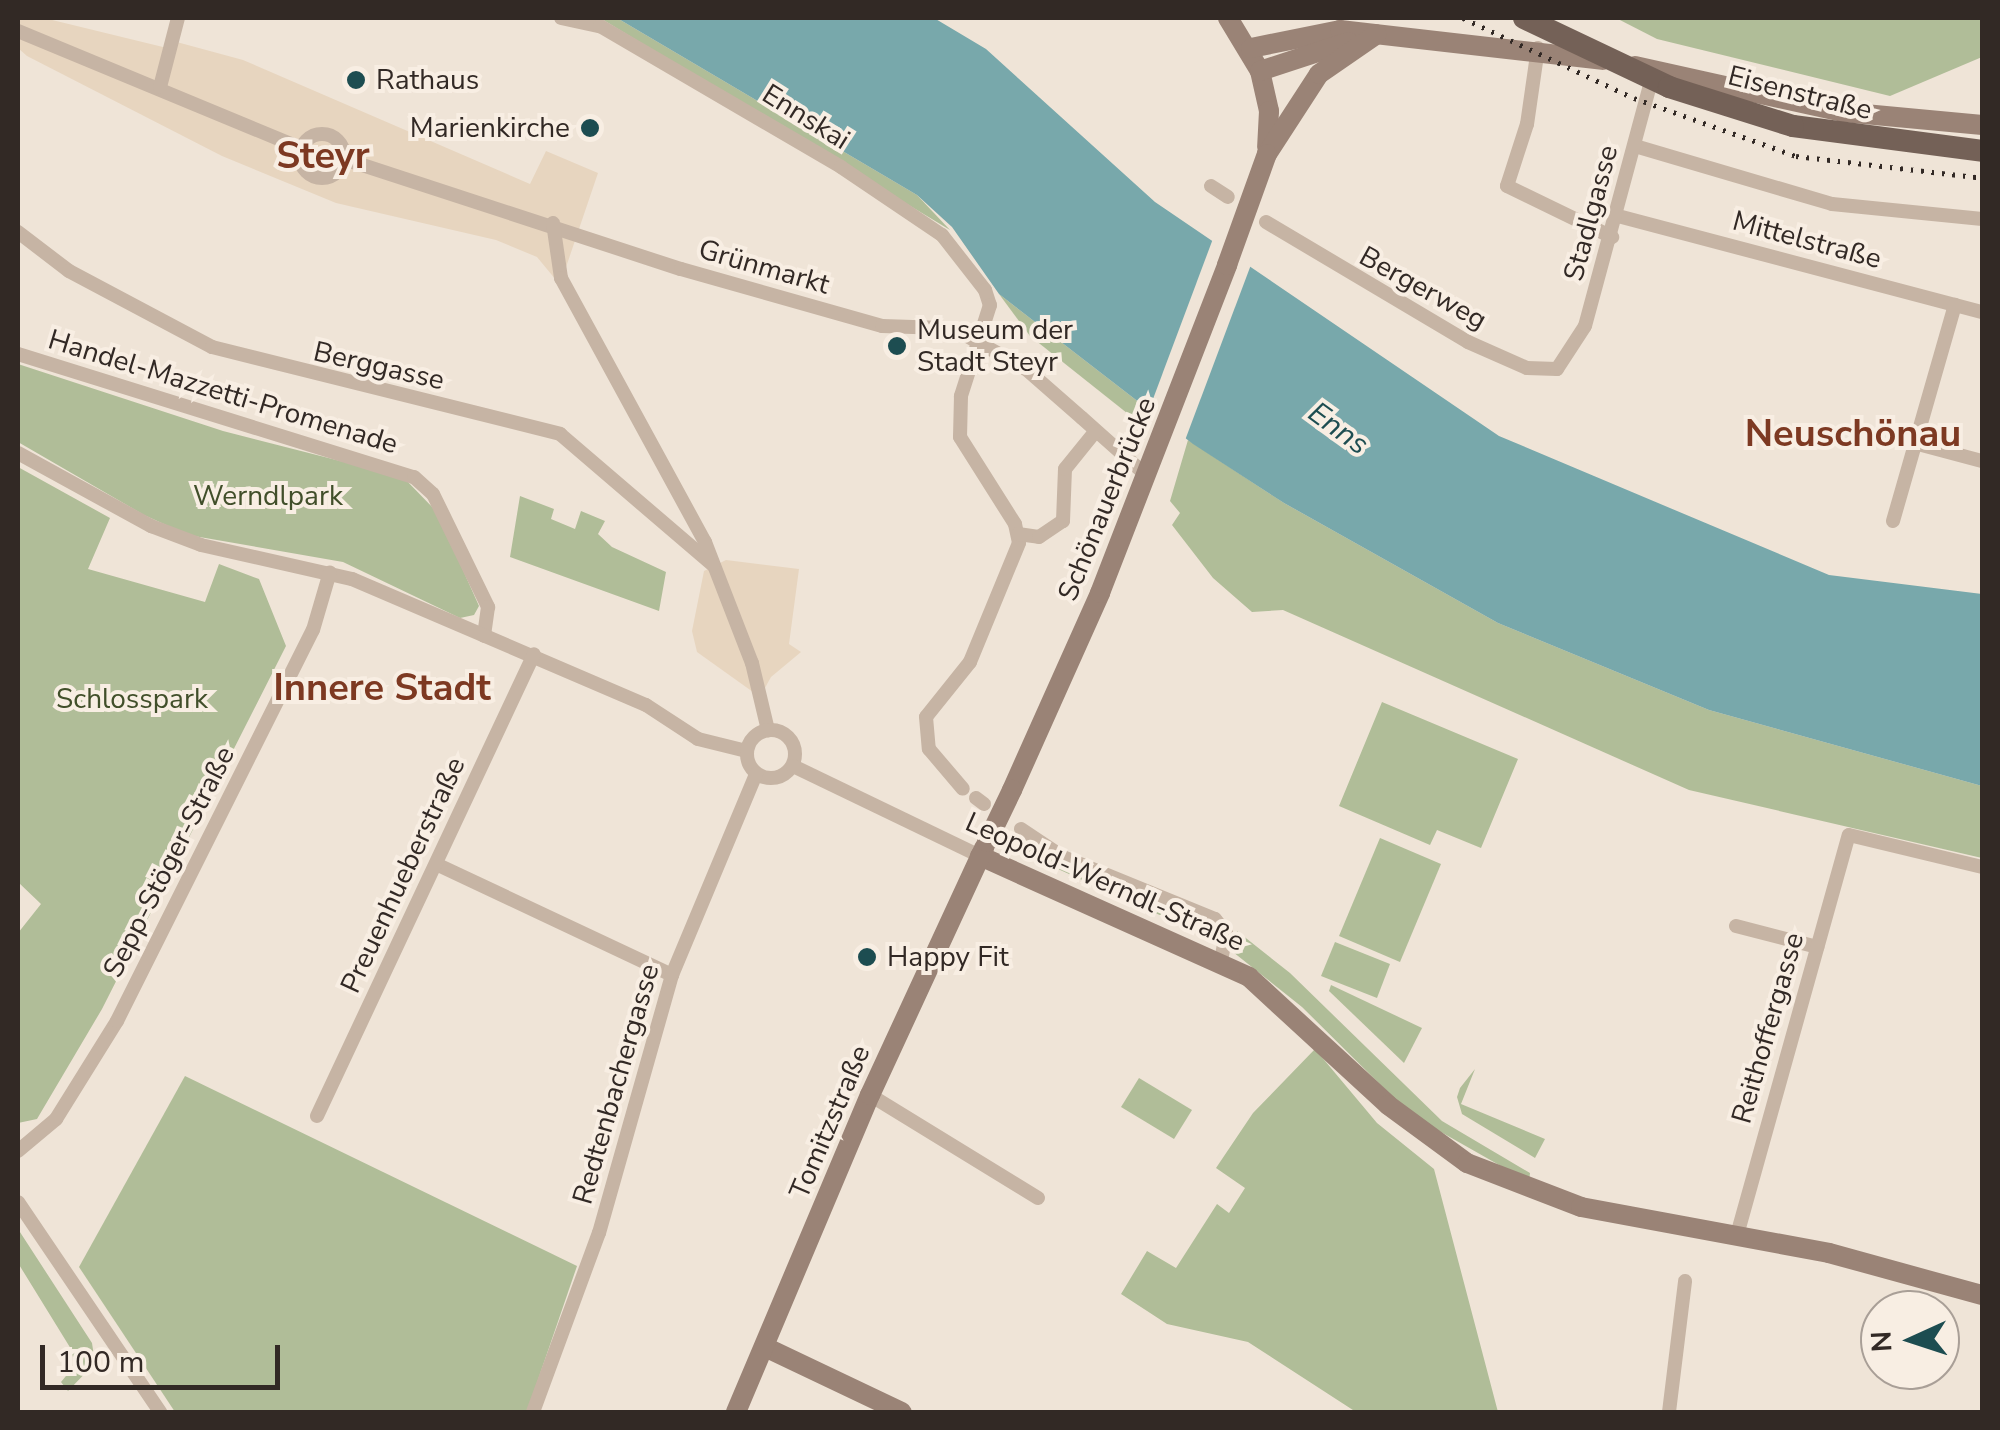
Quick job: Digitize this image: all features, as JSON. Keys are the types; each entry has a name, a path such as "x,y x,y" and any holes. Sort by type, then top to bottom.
{"main road":[{"name":"Eisenstraße","path":"1524,18 1669,87 1793,126 1876,142 1982,150"}],"street":[{"path":"160,87 178,18"},
{"name":"Ennskai","path":"561,18 600,26 707,85 942,235 990,305 964,384 960,437 1018,534"},
{"path":"1228,18 1251,48 1260,70 1269,111 1267,154"},
{"name":"Eisenstraße","path":"1251,48 1330,30 1538,48 1844,112 1982,125"},
{"path":"18,31 300,148"},
{"path":"1267,154 1319,74 1376,34"},
{"name":"Eisenstraße","path":"1260,70 1376,34"},
{"path":"1538,48 1527,124 1507,186 1612,237"},
{"name":"Stadlgasse","path":"1564,364 1585,326 1618,216 1654,70"},
{"path":"328,134 337,139 344,159 322,178 303,169 300,148 306,139 328,134"},
{"path":"1635,146 1832,204 1982,218"},
{"name":"Schönauerbrücke","path":"983,849 1147,476 1267,154"},
{"name":"Grünmarkt","path":"344,159 576,231 682,270 882,326 944,328"},
{"path":"1211,186 1228,198"},
{"name":"Mittelstraße","path":"1618,216 1982,312"},
{"name":"Bergerweg","path":"1266,222 1334,268 1480,348 1537,372 1564,364"},
{"path":"552,224 561,278 714,565 752,662 768,730"},
{"name":"Berggasse","path":"18,232 64,267 187,337 338,382 560,434 714,565"},
{"path":"1893,521 1955,305"},
{"path":"965,335 1026,369 1147,476"},
{"name":"Handel-Mazzetti-Promenade","path":"18,354 414,477 433,494 488,607 484,636"},
{"path":"974,797 930,749 926,716 970,662 992,596 1014,562 1018,534 1039,536 1064,521 1065,469 1095,432"},
{"path":"1918,444 1982,461"},
{"path":"18,454 168,532 330,572 534,654 666,715 698,738 747,752"},
{"name":"Sepp-Stöger-Straße","path":"18,1151 56,1119 118,1022 313,630 330,572"},
{"name":"Preuenhueberstraße","path":"317,1116 534,654"},
{"path":"768,730 790,738 793,766 775,778 756,774 747,752 754,737 768,730"},
{"name":"Leopold-Werndl-Straße","path":"793,766 1221,960 1278,999 1388,1105 1467,1164 1586,1208 1737,1235 1982,1295"},
{"name":"Redtenbachergasse","path":"533,1412 599,1233 672,975 756,774"},
{"path":"1021,829 1063,857 1215,919 1226,933 1221,960"},
{"name":"Reithoffergasse","path":"1737,1235 1849,835 1982,867"},
{"name":"Tomitzstraße","path":"736,1412 767,1348 870,1095 983,849"},
{"path":"436,864 672,975"},
{"path":"1736,926 1818,948"},
{"path":"870,1095 1038,1198"},
{"path":"18,1202 160,1412"},
{"path":"1668,1412 1685,1281"},
{"path":"767,1348 902,1412"}],"green space":[{"path":"600,18 617,18 917,195 950,230"},
{"path":"1616,18 1982,18 1982,57 1890,96 1657,39"},
{"path":"999,294 1149,410 1144,417 1137,421 1030,336"},
{"name":"Werndlpark","path":"18,364 223,431 403,477 437,512 479,606 474,615 460,618 343,562 188,535 144,515 18,442"},
{"path":"1188,440 1284,503 1498,623 1709,710 1982,786 1982,858 1689,790 1283,610 1252,612 1213,578 1172,525 1180,513 1170,501"},
{"name":"Schlosspark","path":"18,467 110,518 88,569 205,602 219,564 259,579 286,646 102,1009 37,1119 18,1123 18,933 41,904 18,882"},
{"path":"520,496 554,509 551,519 575,529 581,511 605,521 598,534 612,547 666,572 659,611 510,557"},
{"path":"1382,702 1518,759 1481,848 1437,830 1430,845 1339,806"},
{"path":"1015,837 1147,906 1204,923 1215,940 1027,855"},
{"path":"1380,838 1441,864 1400,962 1339,936"},
{"path":"1237,931 1290,973 1442,1121 1530,1173 1529,1182 1411,1115 1302,1007 1233,952"},
{"path":"1335,942 1390,964 1377,998 1321,976"},
{"path":"1331,985 1422,1028 1404,1063 1329,991"},
{"path":"1315,1049 1377,1123 1434,1169 1498,1412 1356,1412 1248,1342 1167,1324 1121,1294 1147,1251 1176,1268 1217,1204 1229,1213 1245,1188 1216,1168 1253,1113"},
{"path":"1475,1069 1461,1104 1545,1139 1535,1158 1462,1114 1457,1097"},
{"path":"185,1076 577,1266 527,1412 175,1412 79,1267"},
{"path":"1139,1078 1192,1110 1174,1139 1121,1107"},
{"path":"18,1229 92,1343 95,1363 68,1391 61,1382 75,1365 71,1349 18,1263"}],"shaded area":[{"path":"18,18 44,18 167,48 173,41 243,60 530,184 546,151 598,173 563,276 556,280 537,257 496,240 336,203 222,156 27,56 18,48"},
{"path":"726,560 799,569 789,644 801,652 771,677 760,697 697,652 692,631 704,571"}],"water":[{"name":"Enns","path":"617,18 934,18 986,49 1155,202 1499,436 1829,575 1982,594 1982,786 1709,710 1498,623 1284,503 1193,444 999,294 952,227 917,195"}],"pier":[{"path":"1214,236 1252,262 1184,443 1147,415"}],"railway":[{"path":"1463,18 1634,98 1796,156 1982,178"}],"place":[{"name":"Rathaus","path":"356,80"},
{"name":"Marienkirche","path":"590,128"},
{"name":"Museum der Stadt Steyr","path":"897,346"},
{"name":"Happy Fit","path":"867,957"}],"district":[{"name":"Steyr","path":"323,156"},
{"name":"Neuschönau","path":"1853,434"},
{"name":"Innere Stadt","path":"382,688"}]}
